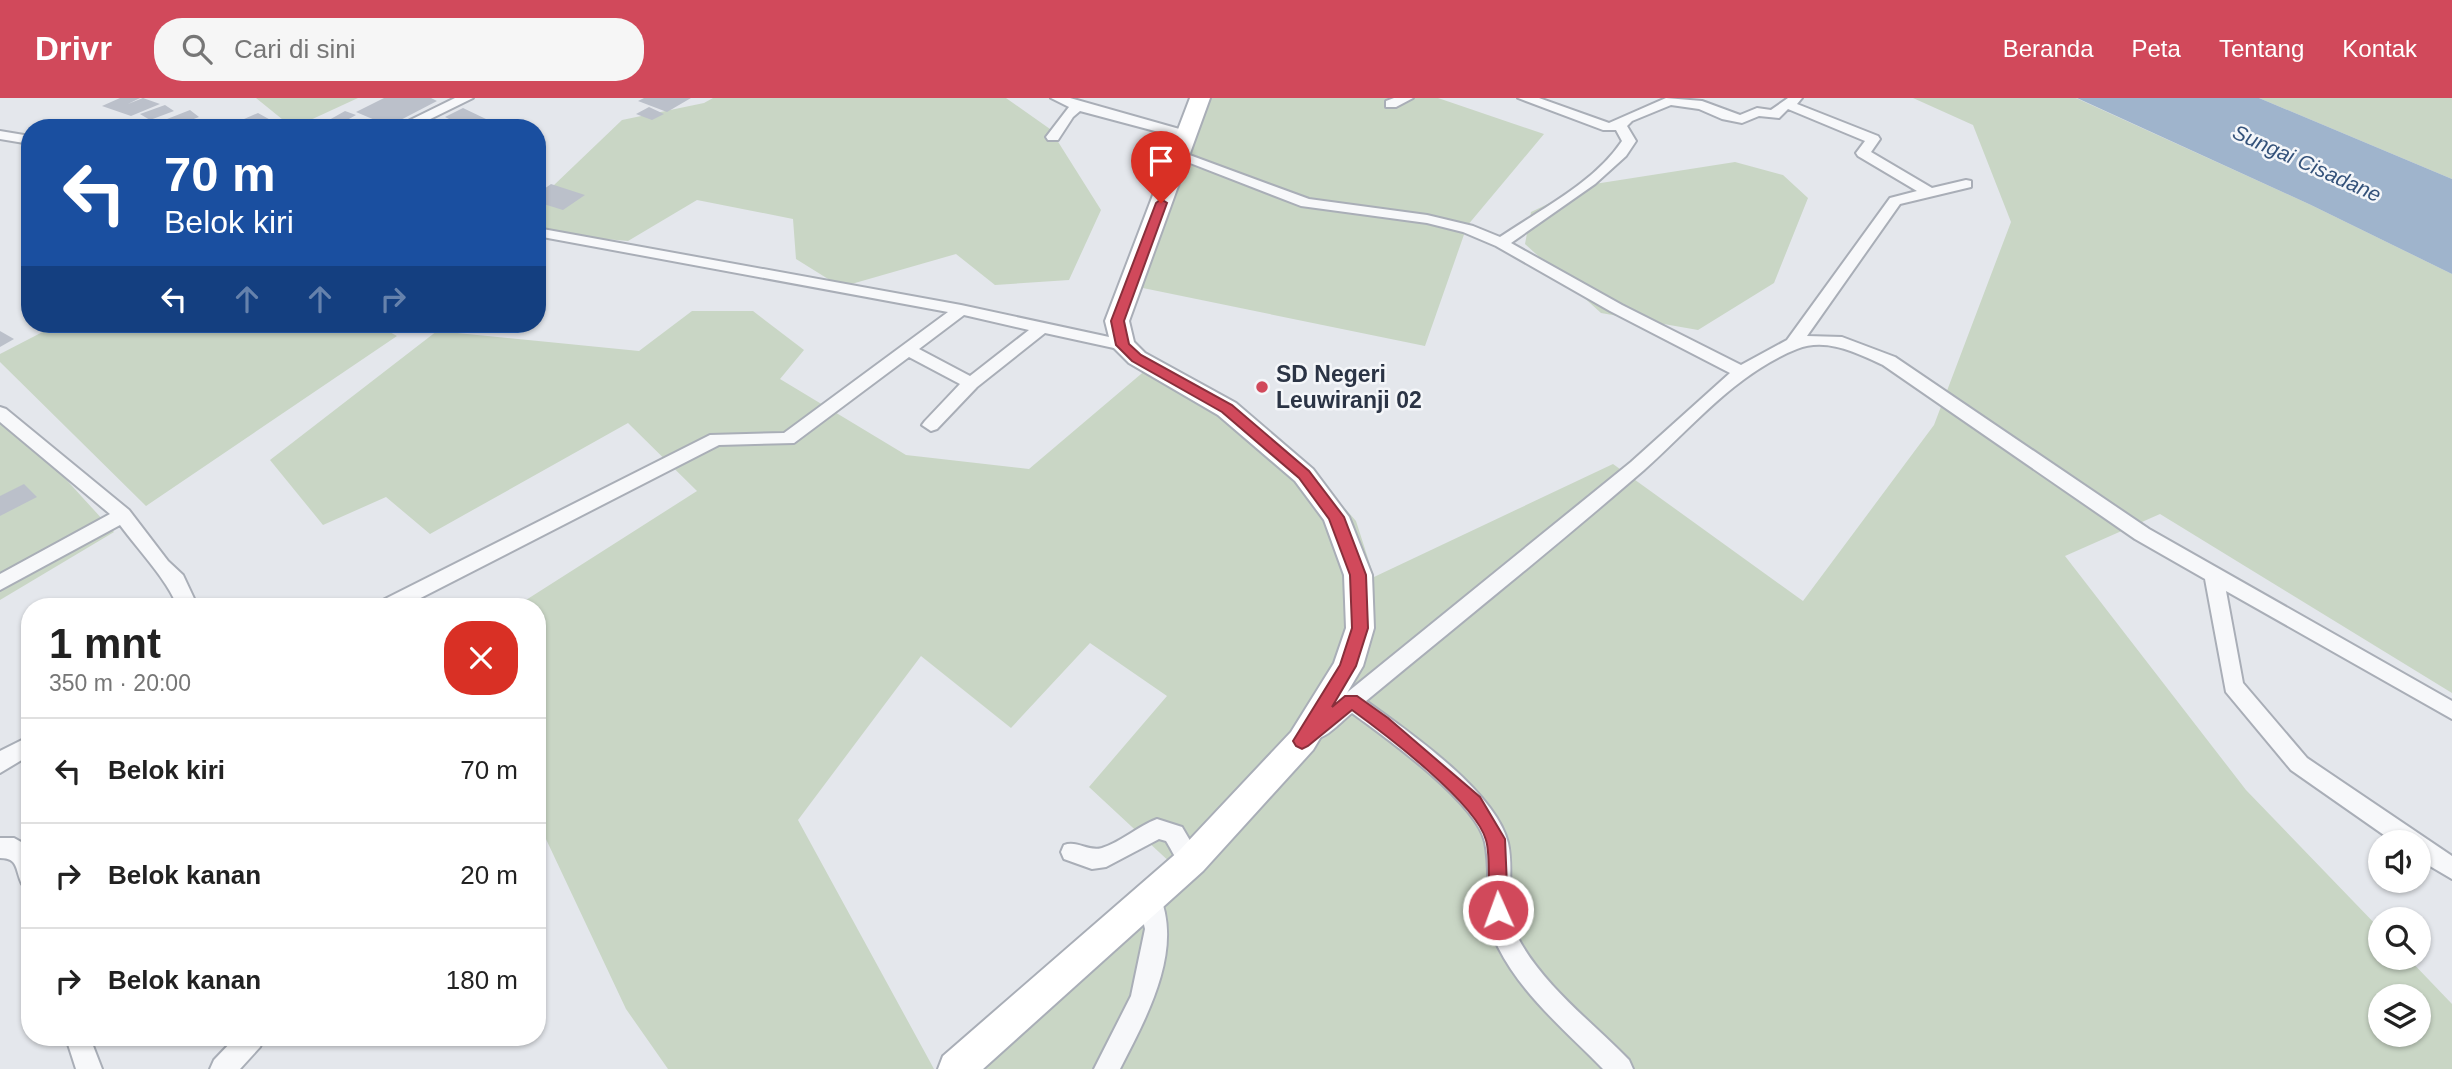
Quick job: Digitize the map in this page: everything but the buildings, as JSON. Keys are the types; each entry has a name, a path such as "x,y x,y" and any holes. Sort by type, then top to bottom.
{"main road":[{"path":"956,1069 1150,899 1191,860 1302,741 1348,666 1360,628 1358,575 1336,517 1304,475 1227,409 1137,358 1123,345 1118,321 1199,98"}],"street":[{"path":"420,119 466,98"},
{"path":"1058,98 1182,145 1306,203 1427,219 1468,229 1501,243 1616,308 1741,372"},
{"path":"1391,104 1406,98"},
{"path":"1525,98 1563,109 1608,127 1620,125 1626,118 1670,101 1702,105 1727,116 1742,119 1758,112 1774,115 1791,101 1873,139 1863,153 1930,193"},
{"path":"1053,137 1068,114 1078,106"},
{"path":"1501,243 1597,175 1625,150 1629,141 1620,125"},
{"path":"0,135 21,138"},
{"path":"1793,344 1895,201 1966,184"},
{"path":"546,234 961,310 1123,345"},
{"path":"404,598 716,439 788,439 961,310"},
{"path":"931,425 971,383 1040,329"},
{"path":"1302,741 1637,466 1741,372 1793,344 1816,338 1843,341 1889,361 2142,534 2452,711"},
{"path":"906,349 971,383"},
{"path":"0,413 123,515 161,566 176,580 184,598"},
{"path":"0,583 123,515"},
{"path":"2214,576 2233,686 2300,764 2395,830"},
{"path":"1351,701 1382,723 1474,802 1496,839 1498,910 1507,940 1529,972 1620,1069"},
{"path":"0,764 21,750"},
{"path":"1072,852 1092,859 1106,857 1157,829 1174,834 1191,860"},
{"path":"0,848 14,848 21,853"},
{"path":"2431,855 2452,869"},
{"path":"1107,1069 1143,998 1157,929 1150,899"},
{"path":"81,1046 89,1069"},
{"path":"223,1069 244,1046"}],"green space":[{"path":"256,98 358,98 312,119 282,119"},
{"path":"713,98 1006,98 1050,129 1101,210 1069,280 995,285 956,254 841,287 796,259 793,219 697,200 628,241 546,234 546,200 553,186 622,120 704,103"},
{"path":"1205,98 1438,98 1544,134 1467,226 1425,346 1138,287"},
{"path":"1913,98 2076,98 2311,205 2452,274 2452,693 2160,514 2065,556 2246,790 2368,917 2368,970 2419,970 2452,1004 2452,1069 958,1069 1188,879 1089,787 1167,696 1090,643 1011,728 921,656 798,820 934,1069 668,1069 626,1009 546,839 546,598 529,598 697,491 628,423 430,534 386,497 323,525 270,460 434,333 639,351 692,311 753,311 804,350 780,379 906,455 1029,469 1154,363 1298,455 1356,521 1374,577 1613,464 1803,601 1934,425 2011,222 1973,125"},
{"path":"2259,98 2452,98 2452,179"},
{"path":"1735,162 1783,175 1808,198 1774,283 1698,330 1601,313 1525,244 1531,212 1588,185"},
{"path":"41,333 392,333 397,336 146,506 0,362 0,354"},
{"path":"0,407 114,532 0,600"}],"water":[{"name":"Sungai Cisadane","path":"2077,98 2259,98 2452,179 2452,274 2311,205"}],"place":[{"name":"SD Negeri Leuwiranji 02","path":"1262,387"}],"route":[{"path":"1161,203 1118,321 1123,345 1137,358 1227,409 1304,475 1336,517 1358,575 1360,628 1348,666 1302,741 1351,701 1382,723 1474,802 1496,839 1498,910"}]}
